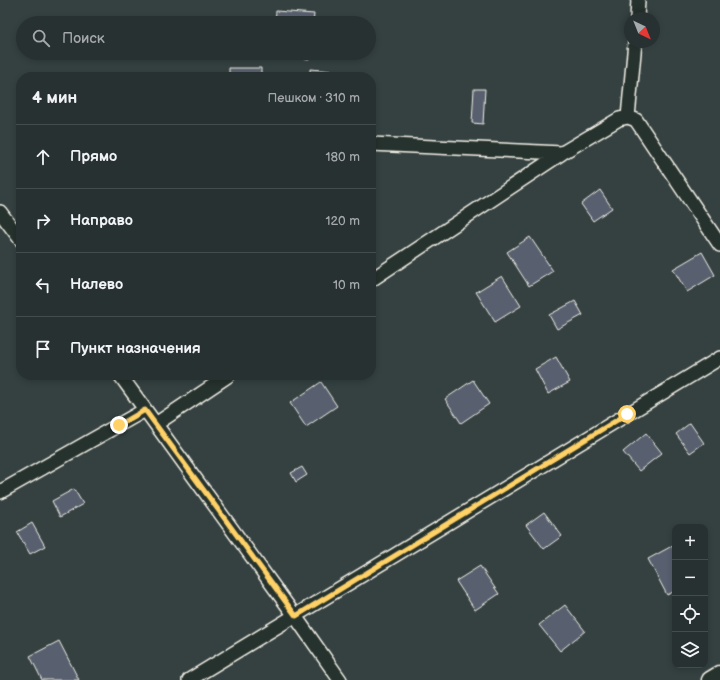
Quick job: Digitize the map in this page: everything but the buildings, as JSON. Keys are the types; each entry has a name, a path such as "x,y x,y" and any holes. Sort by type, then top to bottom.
{"street":[{"path":"637,12 638,0"},
{"path":"628,117 634,48"},
{"path":"376,277 562,153 619,119 628,117 636,120 720,246"},
{"path":"376,144 562,153"},
{"path":"0,212 16,233"},
{"path":"189,680 720,358"},
{"path":"124,380 296,616 340,680"},
{"path":"156,424 222,380"},
{"path":"0,492 145,410"},
{"path":"710,680 720,674"}],"route":[{"path":"119,425 145,410 296,616 627,414"}]}
